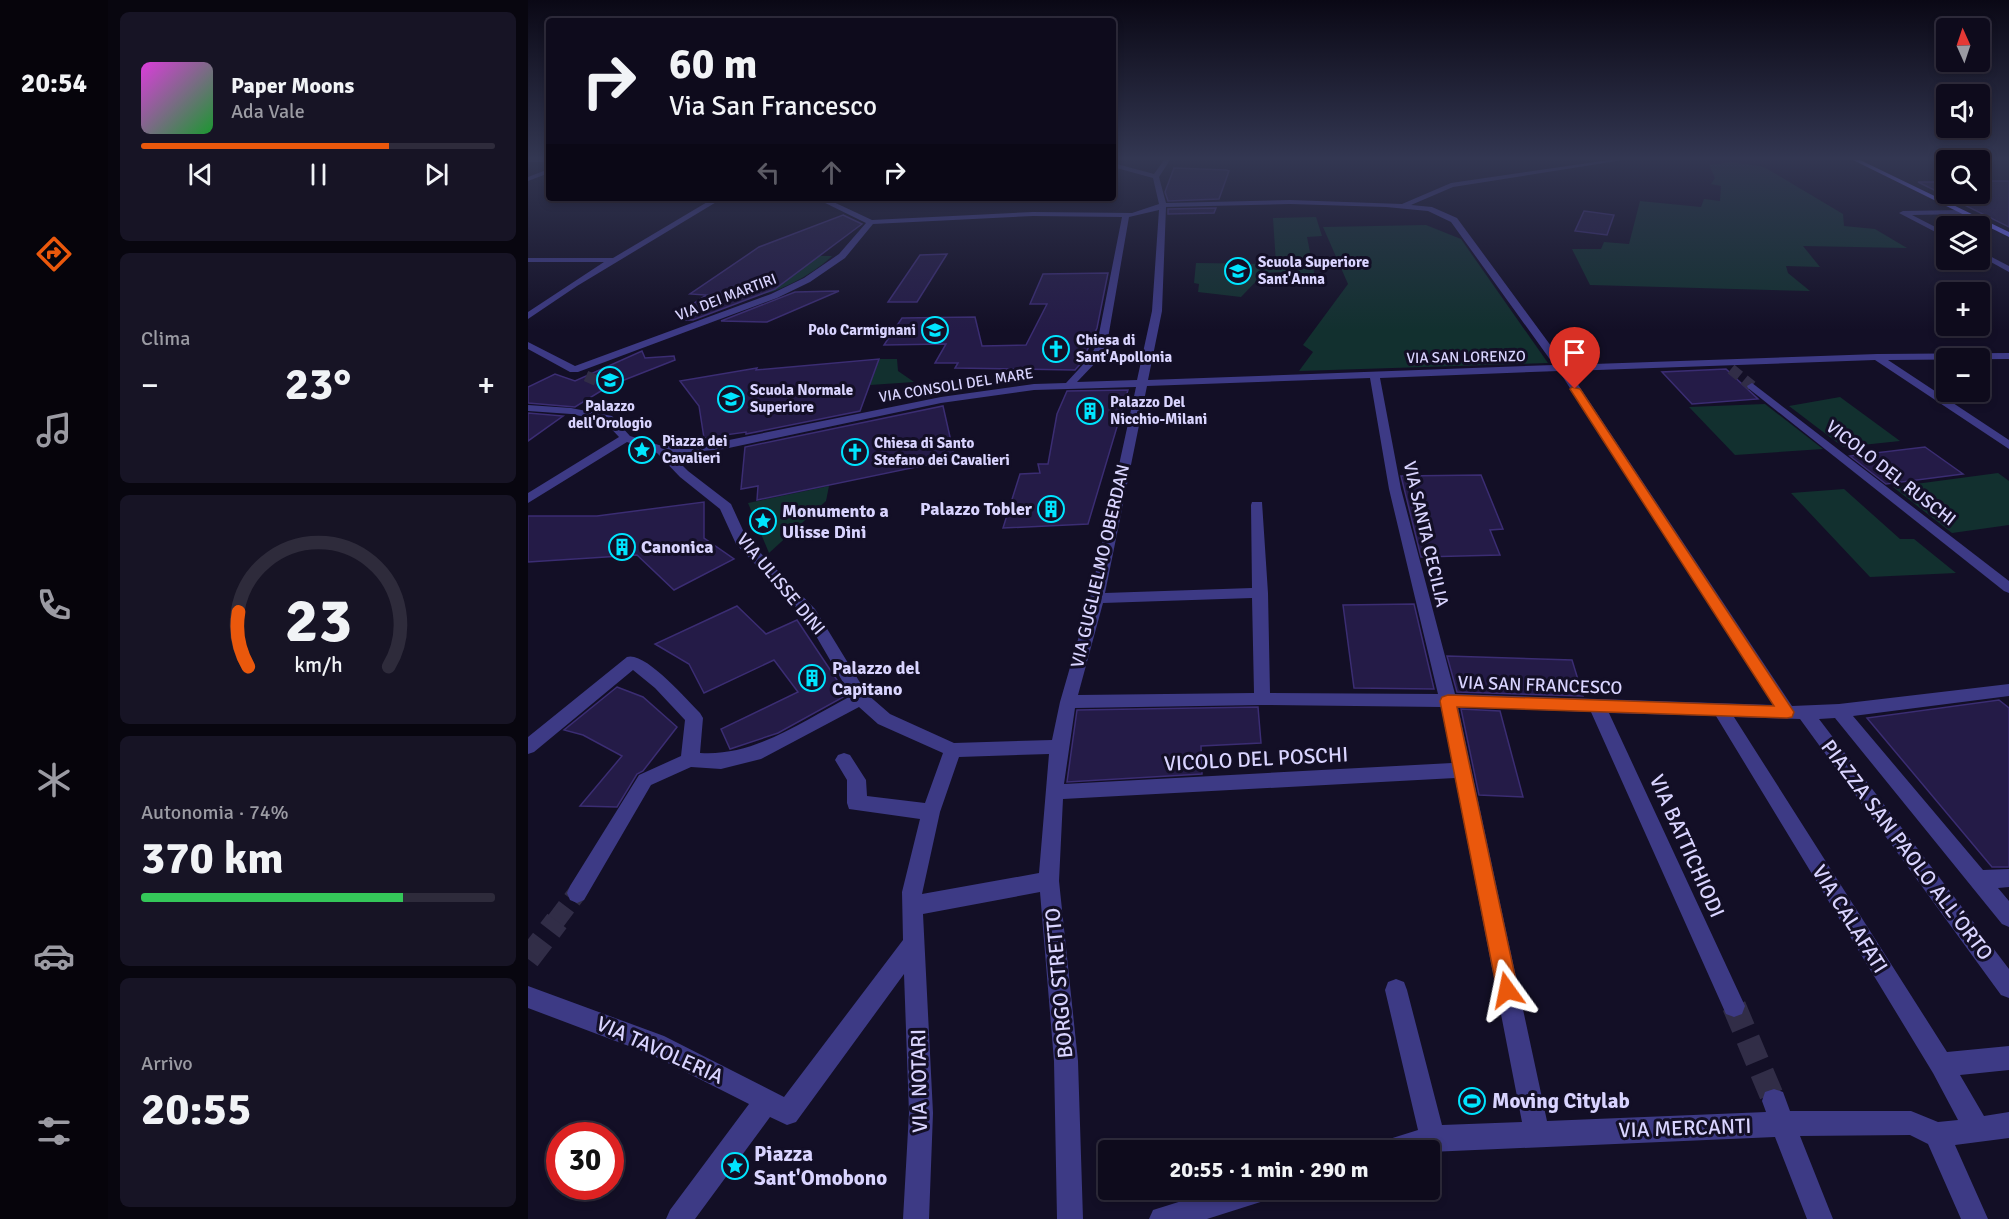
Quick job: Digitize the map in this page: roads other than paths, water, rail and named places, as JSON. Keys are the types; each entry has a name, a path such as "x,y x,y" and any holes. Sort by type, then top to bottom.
{"street":[{"path":"528,316 574,284 687,217"},
{"path":"860,217 871,222 975,217"},
{"path":"1070,384 1094,358 1102,344 1126,217"},
{"name":"VIA GUGLIELMO OBERDAN","path":"1059,747 1068,702 1097,598 1157,311 1162,217"},
{"name":"PIAZZA SAN PAOLO ALL'ORTO","path":"1447,217 1459,225 1563,370 1796,713 2009,987"},
{"path":"1910,217 1936,230"},
{"path":"1971,217 2009,235"},
{"name":"VIA DEI MARTIRI","path":"528,345 574,370 774,296 807,280 842,256 871,222"},
{"path":"1990,259 2009,269"},
{"path":"528,260 616,260"},
{"name":"VIA SAN LORENZO","path":"1070,384 1141,385 1374,374 1727,366 1877,357 2009,356"},
{"path":"1877,357 2009,445"},
{"name":"VIA SANTA CECILIA","path":"1374,374 1395,489 1448,701 1537,1134"},
{"name":"VIA CONSOLI DEL MARE","path":"662,450 701,449 941,400 1017,388 1070,384"},
{"name":"VICOLO DEL RUSCHI","path":"1752,386 2009,588"},
{"path":"528,408 571,411 608,418 626,438 662,450"},
{"path":"528,498 626,438"},
{"name":"VIA ULISSE DINI","path":"662,450 684,474 723,503 741,541 810,613 861,698 884,719 953,750 1059,747"},
{"path":"1257,505 1262,699"},
{"path":"1097,598 1261,593"},
{"path":"528,747 633,661 661,684 694,718 690,760"},
{"name":"VIA SAN FRANCESCO","path":"1068,702 1262,699 1448,701 1796,713 1839,711 2009,690"},
{"path":"577,893 645,780 690,760 722,762 755,754 861,698"},
{"name":"VIA BATTICHIODI","path":"1597,706 1734,1006"},
{"name":"VIA CALAFATI","path":"1721,710 1941,1065 1977,1129"},
{"name":"PIAZZA SAN PAOLO ALL'ORTO","path":"1839,711 2009,917"},
{"name":"BORGO STRETTO","path":"1059,747 1049,881 1066,1061 1070,1219"},
{"name":"VIA NOTARI","path":"916,1219 921,1113 912,892 931,812 953,750"},
{"path":"844,760 857,778 859,788 856,803 931,812"},
{"name":"VICOLO DEL POSCHI","path":"1054,792 1461,770"},
{"path":"1979,880 2009,878"},
{"path":"911,906 1049,881"},
{"path":"679,1219 777,1107 915,942"},
{"path":"1396,990 1433,1138"},
{"name":"VIA TAVOLERIA","path":"528,997 656,1044 777,1107"},
{"path":"1941,1065 2009,1058"},
{"path":"1774,1101 1820,1219"},
{"name":"VIA MERCANTI","path":"1426,1140 1784,1124 1911,1123 1937,1135"},
{"path":"1975,1219 1937,1135 2009,1125"},
{"path":"1162,1219 1227,1200"}],"tunnel":[{"path":"1731,369 1752,386"},
{"path":"586,376 609,386"},
{"path":"555,922 577,893"},
{"path":"528,959 557,921"},
{"path":"1734,1006 1774,1101"}],"place":[{"name":"Scuola Superiore Sant'Anna","path":"1238,271"},
{"name":"Polo Carmignani","path":"935,330"},
{"name":"Chiesa di Sant'Apollonia","path":"1056,349"},
{"name":"Palazzo dell'Orologio","path":"610,380"},
{"name":"Scuola Normale Superiore","path":"731,399"},
{"name":"Palazzo Del Nicchio-Milani","path":"1090,411"},
{"name":"Piazza dei Cavalieri","path":"642,450"},
{"name":"Chiesa di Santo Stefano dei Cavalieri","path":"855,452"},
{"name":"Palazzo Tobler","path":"1051,509"},
{"name":"Monumento a Ulisse Dini","path":"763,521"},
{"name":"Canonica","path":"622,547"},
{"name":"Palazzo del Capitano","path":"812,678"},
{"name":"Moving Citylab","path":"1472,1101"},
{"name":"Piazza Sant'Omobono","path":"735,1166"}]}
